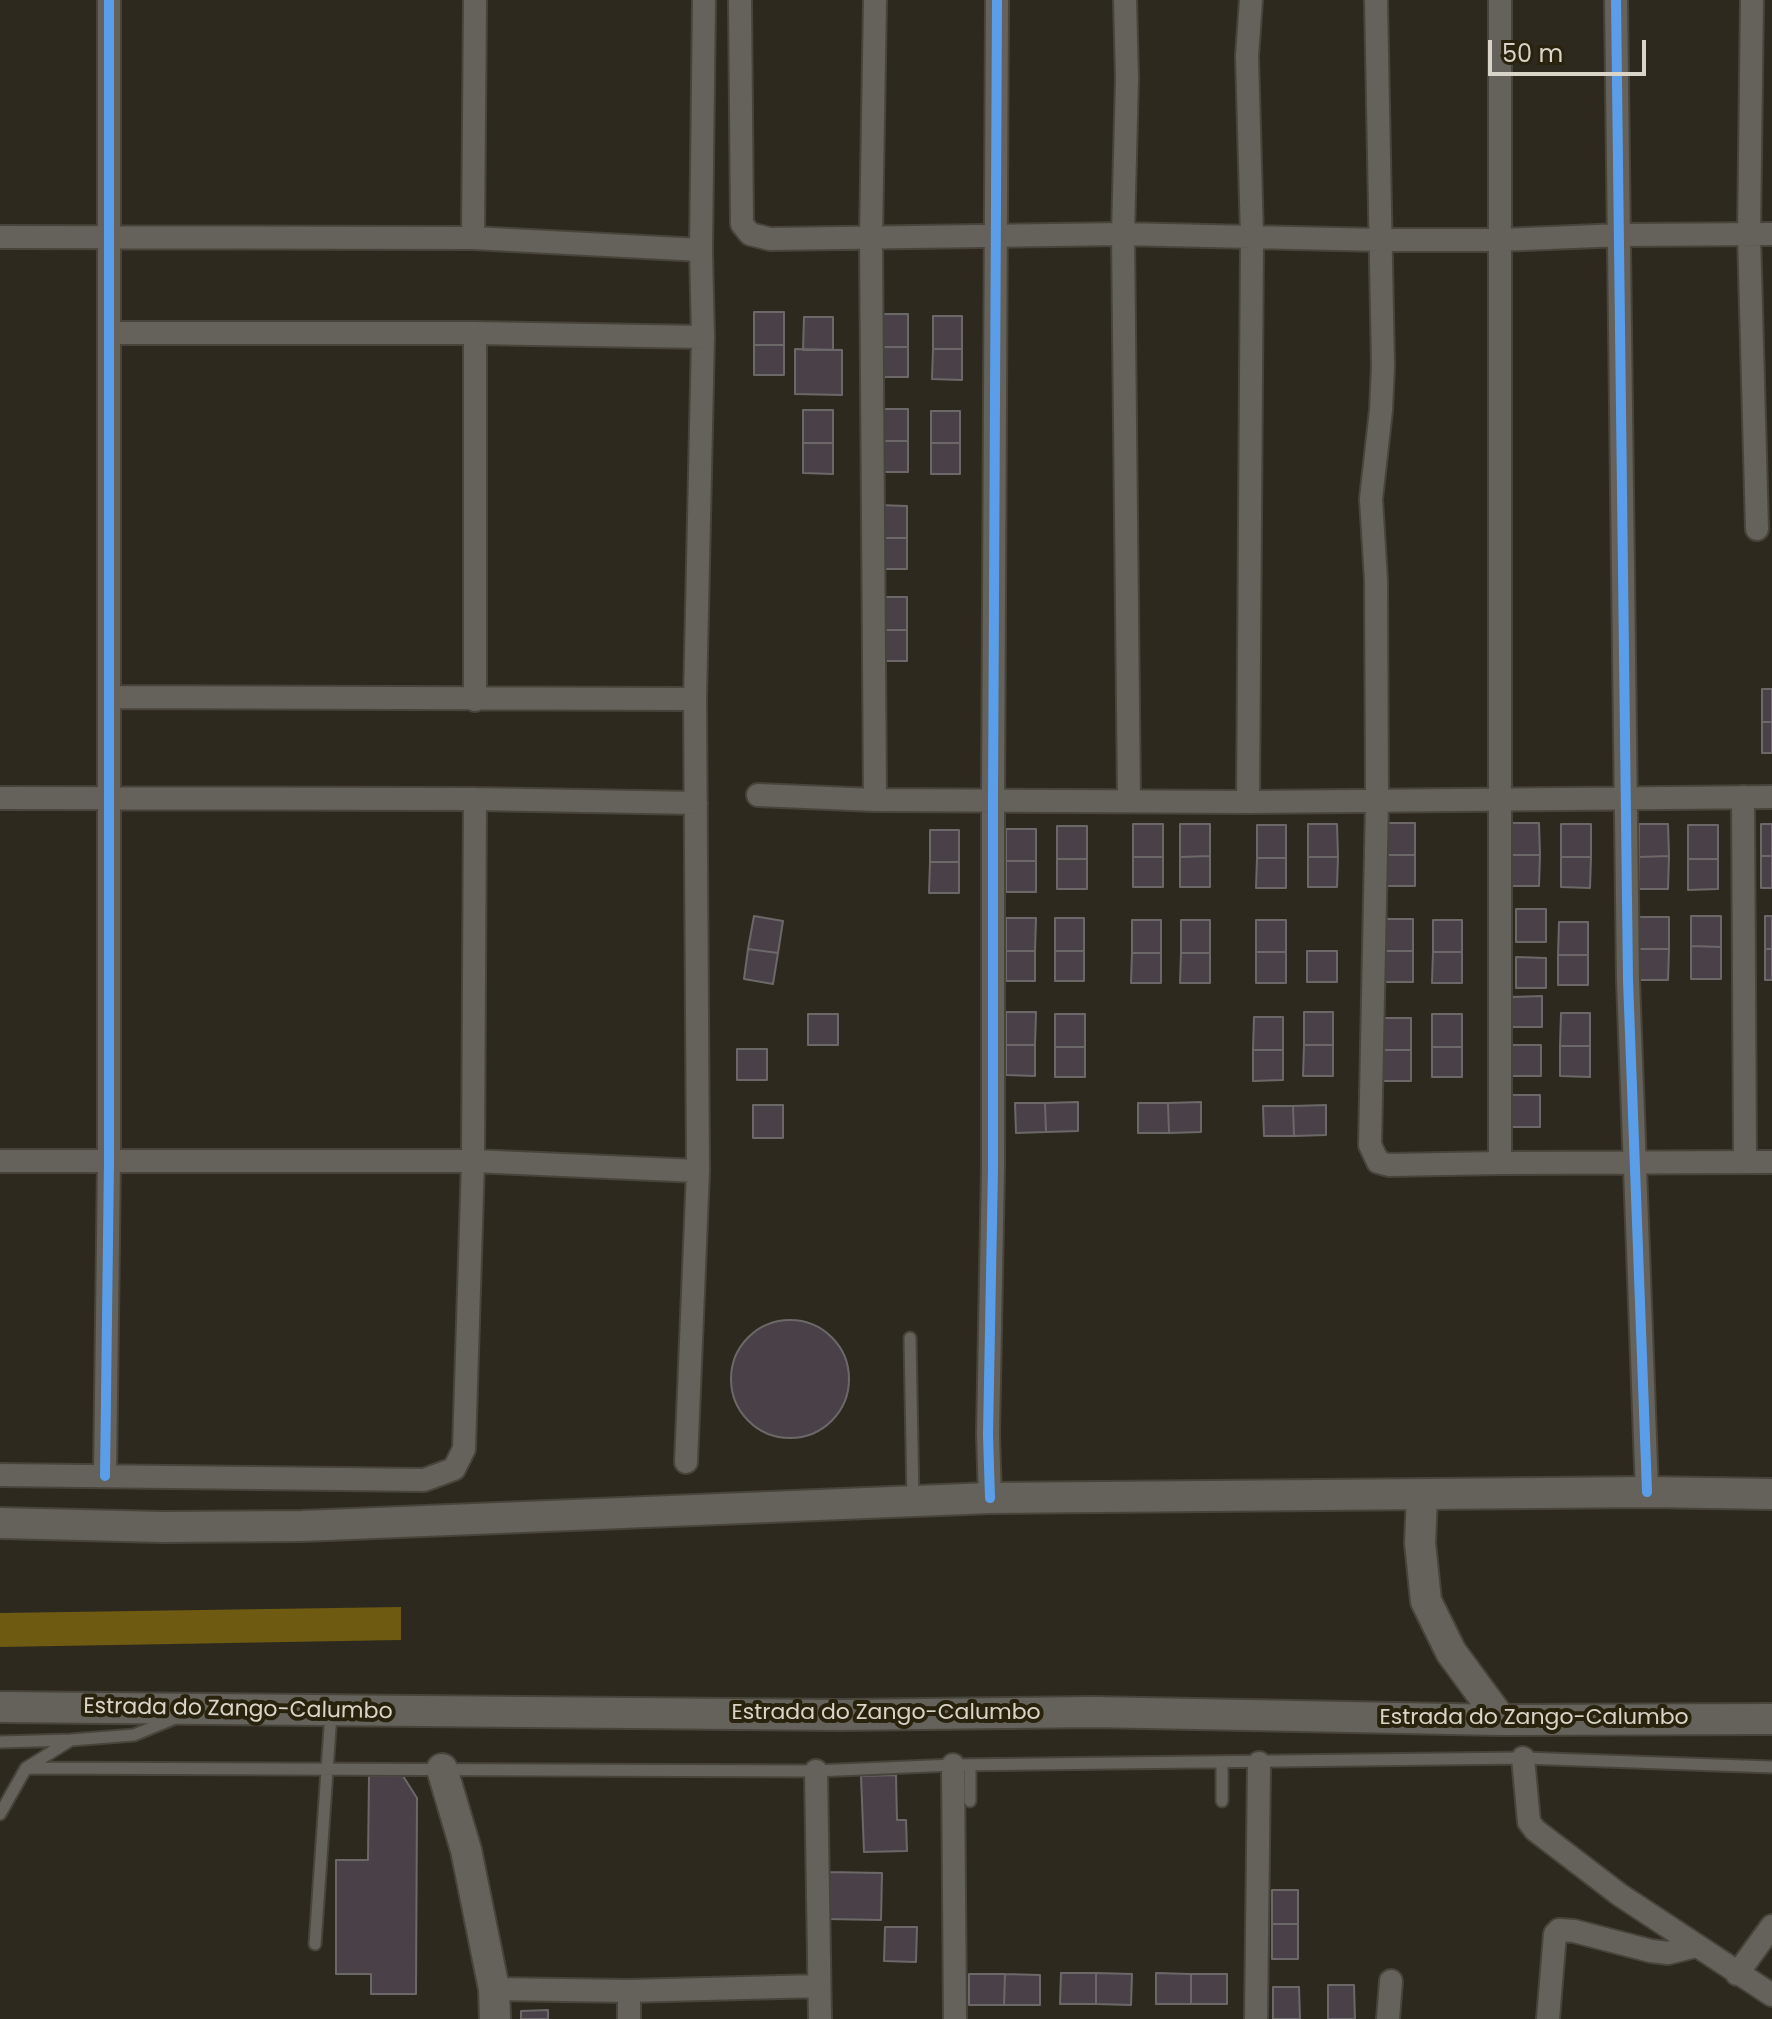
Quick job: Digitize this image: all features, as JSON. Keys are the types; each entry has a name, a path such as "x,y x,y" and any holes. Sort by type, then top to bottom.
{"main road":[{"path":"0,1523 302,1526 990,1498 1647,1492 1772,1494"},
{"path":"1422,1496 1420,1543 1426,1601 1451,1652 1501,1720"},
{"name":"Estrada do Zango-Calumbo","path":"0,1707 840,1715 1093,1712 1501,1720 1772,1719"},
{"path":"442,1769 466,1850 494,2004"}],"street":[{"path":"105,1476 109,1161 109,0"},
{"path":"473,238 475,0"},
{"path":"686,1462 698,1171 695,699 703,337 704,0"},
{"path":"740,0 742,224 750,234 770,239 1123,234 1500,240 1772,234"},
{"path":"875,0 871,238 875,800"},
{"path":"990,1498 997,0"},
{"path":"1125,0 1127,78 1123,234 1129,800"},
{"path":"1248,802 1252,237 1247,56 1251,0"},
{"path":"1376,0 1383,366 1371,499 1376,580 1377,801 1370,1145 1378,1162 1389,1165 1772,1162"},
{"path":"1500,0 1500,1163"},
{"path":"1616,0 1628,980 1647,1492"},
{"path":"1752,0 1749,234 1757,529"},
{"path":"0,237 473,238 701,250"},
{"path":"110,333 475,333 703,337"},
{"path":"475,333 475,700"},
{"path":"109,697 695,699"},
{"path":"758,795 875,800 1248,802 1772,797"},
{"path":"1743,797 1745,1162"},
{"path":"0,798 475,799 696,803"},
{"path":"0,1475 424,1480 454,1469 464,1449 473,1161 475,799"},
{"path":"0,1161 473,1161 698,1171"},
{"path":"1523,1758 1529,1822 1535,1830 1620,1895 1772,1995"},
{"path":"1256,2019 1259,1763"},
{"path":"955,2019 962,1765"},
{"path":"816,1771 820,2019"},
{"path":"1737,1974 1772,1926"},
{"path":"1548,2019 1555,1934 1559,1930 1566,1929 1668,1953 1696,1946"},
{"path":"1388,2019 1391,1981"},
{"path":"494,2004 629,1991 819,1986"},
{"path":"629,1991 629,2019"}],"lane":[{"path":"910,1338 913,1502"},
{"path":"0,1742 134,1735 196,1710"},
{"path":"315,1944 331,1711"},
{"path":"0,1814 26,1768 71,1740"},
{"path":"26,1768 816,1771 962,1765 1523,1758 1772,1767"},
{"path":"1222,1763 1222,1801"},
{"path":"962,1765 970,1801"}],"shaded area":[{"path":"401,1607 401,1640 0,1647 0,1613"}],"building":[{"path":"754,312 784,312 784,345 754,345"},
{"path":"879,314 908,314 908,347 879,347"},
{"path":"933,316 962,316 962,349 933,349"},
{"path":"804,317 833,317 833,350 803,350"},
{"path":"754,345 784,345 784,375 754,375"},
{"path":"879,347 908,347 908,377 878,377"},
{"path":"795,349 842,350 842,395 795,394"},
{"path":"933,349 962,349 962,380 932,379"},
{"path":"879,409 908,409 908,441 879,441"},
{"path":"803,410 833,410 833,443 803,443"},
{"path":"931,411 960,411 960,443 931,443"},
{"path":"879,441 908,441 908,472 879,472"},
{"path":"803,443 833,443 833,474 803,473"},
{"path":"931,443 960,443 960,474 931,474"},
{"path":"877,505 907,506 907,538 877,538"},
{"path":"877,538 907,538 907,569 877,569"},
{"path":"877,597 907,597 907,630 877,630"},
{"path":"877,630 907,630 907,661 877,661"},
{"path":"1762,689 1772,689 1772,722 1762,722"},
{"path":"1762,722 1772,722 1772,753 1762,753"},
{"path":"1385,823 1415,823 1415,855 1385,855"},
{"path":"1510,823 1539,823 1540,855 1510,855"},
{"path":"1133,824 1163,824 1163,857 1133,857"},
{"path":"1180,824 1210,824 1210,856 1180,857"},
{"path":"1308,824 1337,824 1338,857 1308,857"},
{"path":"1561,824 1591,824 1591,857 1561,857"},
{"path":"1639,824 1668,824 1669,856 1639,857"},
{"path":"1761,824 1772,824 1772,856 1761,856"},
{"path":"1257,825 1286,825 1286,858 1257,858"},
{"path":"1688,825 1718,825 1718,859 1688,859"},
{"path":"1057,826 1087,826 1087,859 1057,859"},
{"path":"1006,829 1036,829 1036,861 1006,861"},
{"path":"930,830 959,830 959,862 930,862"},
{"path":"1385,855 1415,855 1415,886 1385,886"},
{"path":"1510,855 1540,855 1539,886 1510,886"},
{"path":"1210,856 1210,887 1180,887 1180,857"},
{"path":"1669,856 1668,889 1639,889 1639,857"},
{"path":"1761,856 1772,856 1772,888 1761,888"},
{"path":"1133,857 1163,857 1163,887 1133,887"},
{"path":"1308,857 1338,857 1337,887 1308,887"},
{"path":"1561,857 1591,857 1590,888 1561,887"},
{"path":"1257,858 1286,858 1286,888 1256,888"},
{"path":"1057,859 1087,859 1087,889 1057,889"},
{"path":"1688,859 1718,859 1718,889 1688,890"},
{"path":"1006,861 1036,861 1036,892 1006,892"},
{"path":"930,862 959,862 959,893 929,893"},
{"path":"1516,909 1546,909 1546,942 1516,942"},
{"path":"754,916 783,921 778,953 748,949"},
{"path":"1691,916 1721,916 1721,947 1691,946"},
{"path":"1765,916 1772,916 1772,949 1765,949"},
{"path":"1639,917 1669,917 1669,949 1639,949"},
{"path":"1006,918 1036,918 1035,951 1006,951"},
{"path":"1055,918 1084,918 1084,951 1055,951"},
{"path":"1384,919 1413,919 1413,951 1383,951"},
{"path":"1132,920 1161,920 1161,953 1132,953"},
{"path":"1181,920 1210,920 1210,953 1181,953"},
{"path":"1256,920 1286,920 1286,952 1256,952"},
{"path":"1433,920 1462,920 1462,952 1433,952"},
{"path":"1559,922 1588,922 1588,955 1558,955"},
{"path":"1691,946 1721,947 1721,979 1691,979"},
{"path":"748,949 778,953 773,984 744,979"},
{"path":"1639,949 1669,949 1668,980 1639,980"},
{"path":"1765,949 1772,949 1772,980 1765,980"},
{"path":"1006,951 1035,951 1035,981 1006,981"},
{"path":"1055,951 1084,951 1084,981 1055,981"},
{"path":"1307,951 1337,951 1337,982 1307,982"},
{"path":"1383,951 1413,951 1413,982 1383,982"},
{"path":"1256,952 1286,952 1286,983 1256,983"},
{"path":"1433,952 1462,952 1462,983 1432,983"},
{"path":"1132,953 1161,953 1161,983 1131,983"},
{"path":"1181,953 1210,953 1210,983 1180,983"},
{"path":"1558,955 1588,955 1588,985 1558,985"},
{"path":"1516,957 1546,958 1546,988 1516,988"},
{"path":"1542,996 1542,1027 1512,1027 1512,997"},
{"path":"1006,1012 1036,1012 1035,1045 1006,1045"},
{"path":"1304,1012 1333,1012 1333,1045 1304,1045"},
{"path":"1561,1013 1590,1013 1590,1046 1560,1046"},
{"path":"808,1014 838,1014 838,1045 808,1045"},
{"path":"1055,1014 1085,1014 1085,1047 1055,1047"},
{"path":"1432,1014 1462,1014 1462,1047 1432,1047"},
{"path":"1254,1017 1283,1017 1283,1050 1253,1050"},
{"path":"1381,1018 1411,1018 1411,1050 1381,1050"},
{"path":"1006,1045 1035,1045 1035,1076 1006,1075"},
{"path":"1304,1045 1333,1045 1333,1076 1303,1076"},
{"path":"1511,1045 1541,1045 1541,1076 1511,1076"},
{"path":"1560,1046 1590,1046 1590,1077 1560,1076"},
{"path":"1055,1047 1085,1047 1085,1077 1055,1077"},
{"path":"1432,1047 1462,1047 1462,1077 1432,1077"},
{"path":"737,1049 767,1049 767,1080 737,1080"},
{"path":"1253,1050 1283,1050 1283,1080 1253,1081"},
{"path":"1381,1050 1411,1050 1411,1081 1381,1081"},
{"path":"1510,1095 1540,1095 1540,1127 1510,1127"},
{"path":"1078,1102 1078,1131 1046,1132 1045,1103"},
{"path":"1201,1102 1201,1132 1169,1133 1168,1103"},
{"path":"1015,1103 1045,1103 1046,1132 1016,1133"},
{"path":"1138,1103 1168,1103 1169,1133 1138,1133"},
{"path":"753,1105 783,1105 783,1138 753,1138"},
{"path":"1326,1105 1326,1135 1294,1136 1293,1106"},
{"path":"1263,1106 1293,1106 1294,1136 1264,1136"},
{"path":"790,1320 813,1324 832,1337 845,1356 849,1379 845,1402 832,1421 813,1434 790,1438 767,1434 748,1421 735,1402 731,1379 735,1356 748,1337 767,1324"},
{"path":"896,1775 897,1820 906,1820 907,1851 864,1852 861,1776"},
{"path":"369,1776 403,1776 417,1798 416,1994 371,1994 371,1974 336,1974 336,1860 368,1860"},
{"path":"829,1872 882,1873 881,1920 828,1919"},
{"path":"1272,1890 1298,1890 1298,1924 1272,1924"},
{"path":"1272,1924 1298,1924 1298,1959 1272,1959"},
{"path":"885,1927 917,1927 916,1962 884,1961"},
{"path":"1061,1973 1096,1973 1096,2004 1060,2004"},
{"path":"1096,1973 1132,1974 1131,2005 1096,2004"},
{"path":"1156,1973 1191,1974 1191,2004 1156,2004"},
{"path":"969,1974 1005,1974 1004,2005 969,2005"},
{"path":"1005,1974 1040,1975 1040,2005 1004,2005"},
{"path":"1191,1974 1227,1974 1227,2004 1191,2004"},
{"path":"1328,1985 1354,1985 1355,2019 1328,2019"},
{"path":"1273,1987 1299,1987 1300,2019 1273,2019"},
{"path":"548,2010 548,2019 521,2019 521,2011"}],"cycle path":[{"path":"105,1476 109,1161 109,0"},
{"path":"990,1498 997,0"},
{"path":"1616,0 1628,980 1647,1492"}]}
